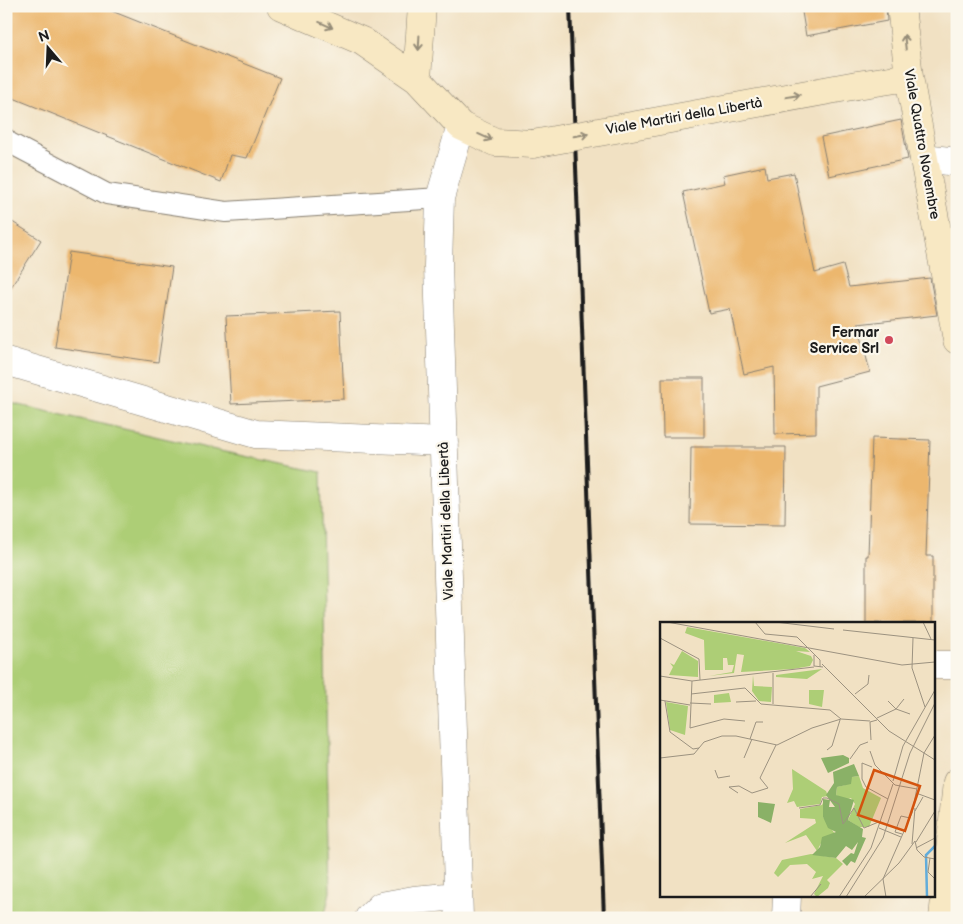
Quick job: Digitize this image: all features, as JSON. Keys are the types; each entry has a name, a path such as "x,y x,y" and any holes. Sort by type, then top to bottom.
{"main road":[{"name":"Viale Martiri della Libertà","path":"281,6 362,41 417,79 461,126 495,142 534,144 909,77"},
{"path":"417,79 422,6"},
{"name":"Viale Quattro Novembre","path":"901,6 909,77 957,340"},
{"path":"943,918 957,782"}],"street":[{"name":"Viale Martiri della Libertà","path":"458,907 438,266 440,198 461,126"},
{"path":"924,158 957,162"},
{"path":"6,361 256,434 444,442"},
{"path":"936,665 957,665"},
{"path":"786,918 787,896"},
{"path":"369,918 382,906 414,900 458,907"}],"lane":[{"path":"6,140 107,194 226,212 440,198"}],"green space":[{"path":"6,402 321,472 330,892 324,918 6,918"}],"building":[{"path":"6,6 99,6 280,78 247,158 230,155 221,182 6,95"},
{"path":"801,6 886,6 887,21 806,36"},
{"path":"901,120 908,159 829,176 821,137"},
{"path":"765,166 767,178 794,173 815,273 843,265 849,287 930,278 937,315 858,324 870,372 816,386 816,433 775,434 774,367 744,374 730,309 709,313 683,192 725,183 723,175"},
{"path":"6,218 41,240 6,295"},
{"path":"69,252 172,267 158,362 55,347"},
{"path":"340,311 344,399 231,404 226,316"},
{"path":"662,378 704,378 704,437 663,437"},
{"path":"872,438 930,440 926,556 933,556 933,622 866,622 866,556 868,556"},
{"path":"691,447 786,447 785,525 690,524"}],"railway":[{"path":"570,6 604,918"}],"place":[{"name":"Fermar Service Srl","path":"889,340"}]}
